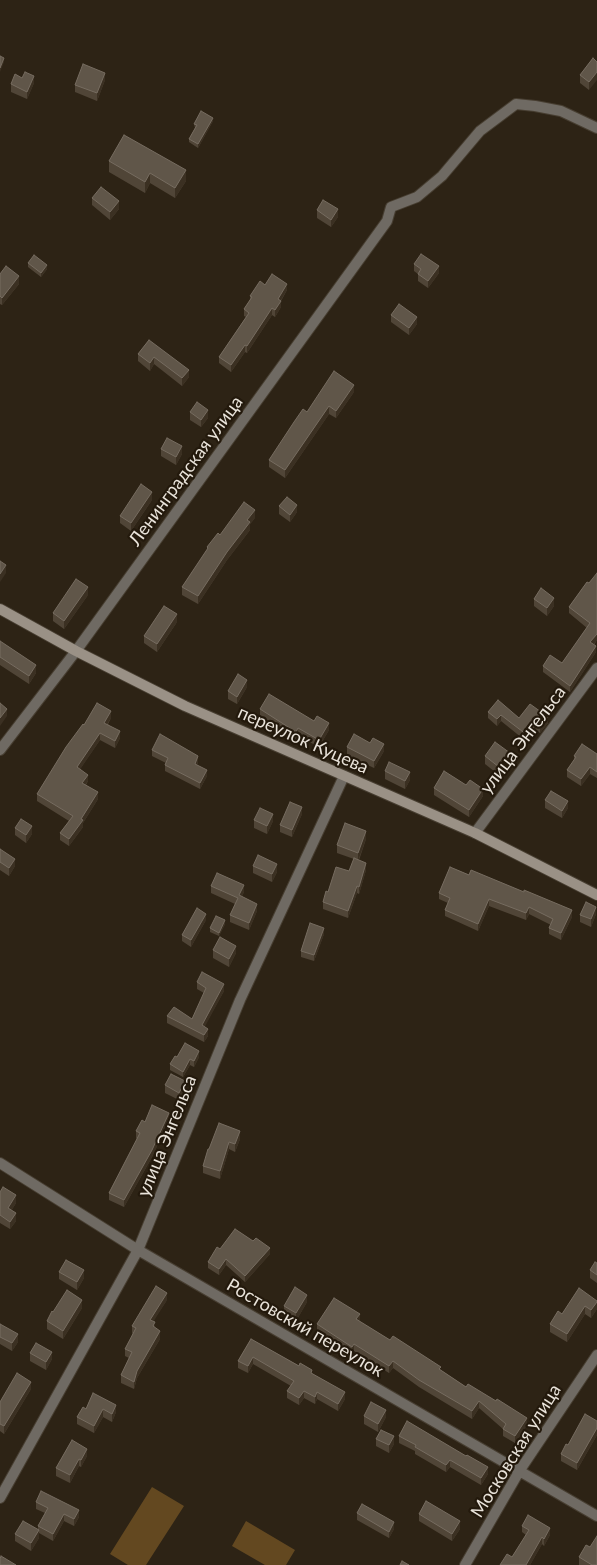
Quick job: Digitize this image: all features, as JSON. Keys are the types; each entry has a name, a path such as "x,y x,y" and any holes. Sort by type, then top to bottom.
{"street":[{"name":"Ленинградская улица","path":"0,750 76,651 387,221 391,207 417,197 442,176 480,130 516,104 561,111 597,128"},
{"name":"переулок Куцева","path":"0,609 76,651 185,706 475,833 597,895"},
{"name":"улица Энгельса","path":"475,833 597,668"},
{"name":"улица Энгельса","path":"0,1498 138,1250 240,1000 344,776"},
{"name":"Ростовский переулок","path":"0,1163 138,1250 597,1516"},
{"name":"Московская улица","path":"466,1565 520,1470 597,1355"}],"shaded area":[{"path":"152,1487 184,1506 146,1565 128,1565 110,1554"},
{"path":"246,1521 295,1550 286,1565 265,1565 232,1546"}],"building":[{"path":"0,56 4,58 0,68"},
{"path":"593,58 597,62 597,72 589,82 580,75"},
{"path":"83,64 105,73 97,93 75,85"},
{"path":"25,72 34,76 27,92 11,84 15,74 22,78"},
{"path":"201,111 213,118 198,144 189,139 197,125 194,124"},
{"path":"124,135 186,170 175,188 150,173 145,182 109,161"},
{"path":"101,187 119,201 110,212 92,198"},
{"path":"323,200 338,209 331,220 317,210"},
{"path":"421,254 439,266 428,281 418,274 421,269 414,264"},
{"path":"34,255 47,265 41,273 28,263"},
{"path":"6,266 19,276 2,298 0,296 0,274"},
{"path":"272,274 287,284 278,299 281,301 275,310 272,308 247,346 245,345 231,365 219,357 249,313 244,309 252,297 250,296 260,281 265,285"},
{"path":"399,304 417,317 409,328 391,315"},
{"path":"149,340 189,370 182,378 154,357 150,363 138,354"},
{"path":"334,371 354,385 336,411 329,406 285,470 269,460 303,409 307,412"},
{"path":"197,402 208,410 201,420 190,412"},
{"path":"167,438 182,446 176,457 161,449"},
{"path":"141,484 152,492 131,523 120,516"},
{"path":"287,497 297,505 290,515 279,506"},
{"path":"244,502 255,510 247,520 250,522 227,552 198,596 182,587 207,547 218,533 220,535"},
{"path":"0,561 6,565 0,574"},
{"path":"597,573 597,634 590,642 596,646 570,686 543,666 550,655 562,663 590,623 569,607 587,582 589,583"},
{"path":"76,579 88,587 64,621 53,613"},
{"path":"541,588 554,598 547,608 534,599"},
{"path":"164,606 177,614 157,644 144,636"},
{"path":"0,641 36,665 29,676 0,657"},
{"path":"238,674 247,680 237,697 228,691"},
{"path":"269,694 314,721 317,716 329,723 319,740 298,728 296,732 260,709"},
{"path":"498,700 519,718 530,704 548,717 540,727 536,724 527,735 501,715 497,719 488,712"},
{"path":"0,703 7,709 0,718"},
{"path":"97,703 111,711 104,723 120,731 115,741 100,733 77,767 88,775 82,783 98,792 81,819 83,820 69,839 60,833 73,816 37,794 66,747 84,725"},
{"path":"160,734 198,756 195,764 207,770 200,783 165,765 168,758 152,750"},
{"path":"354,734 370,743 373,738 384,744 374,761 347,747"},
{"path":"495,742 510,753 499,767 485,756"},
{"path":"582,744 597,754 597,772 590,767 581,779 567,770"},
{"path":"389,762 410,772 405,781 385,771"},
{"path":"444,771 466,785 470,780 483,789 469,810 434,788"},
{"path":"551,791 568,801 562,811 545,800"},
{"path":"290,802 302,807 292,830 280,825"},
{"path":"260,808 273,814 267,826 254,820"},
{"path":"21,819 32,826 26,835 15,828"},
{"path":"345,823 366,831 358,853 337,845"},
{"path":"0,849 15,859 9,868 0,862"},
{"path":"258,855 277,864 272,874 253,866"},
{"path":"354,858 366,863 359,887 357,886 348,911 323,902 336,867 349,871"},
{"path":"450,867 469,875 471,870 572,910 561,933 549,928 553,919 529,907 526,913 489,899 478,924 445,910 450,898 439,893"},
{"path":"217,873 244,885 239,895 257,904 249,923 230,915 238,898 211,886"},
{"path":"586,902 596,907 591,919 580,915"},
{"path":"197,908 206,914 191,940 182,935"},
{"path":"216,916 225,920 219,933 210,928"},
{"path":"310,923 324,928 314,955 301,951"},
{"path":"220,937 236,946 229,959 213,950"},
{"path":"202,972 224,984 202,1025 208,1029 204,1035 167,1016 174,1007 192,1019 206,988 197,982"},
{"path":"185,1043 199,1051 194,1061 190,1059 183,1072 170,1064 175,1056 177,1057"},
{"path":"171,1074 185,1081 179,1093 165,1085"},
{"path":"152,1105 169,1113 152,1150 124,1200 109,1193 140,1133 136,1131 142,1120 145,1122"},
{"path":"219,1123 240,1131 235,1144 229,1142 220,1171 203,1166"},
{"path":"3,1187 16,1195 8,1208 16,1213 10,1222 0,1215 0,1192"},
{"path":"235,1229 253,1241 256,1238 270,1248 245,1276 226,1259 219,1269 208,1262 217,1247 220,1249"},
{"path":"66,1260 84,1270 77,1282 59,1272"},
{"path":"595,1262 597,1263 597,1275 590,1270"},
{"path":"156,1286 167,1293 150,1320 155,1322 153,1326 160,1331 137,1371 134,1382 121,1375 132,1352 125,1349 136,1328 132,1326"},
{"path":"295,1287 307,1295 296,1313 284,1306"},
{"path":"579,1288 597,1302 591,1310 585,1306 567,1334 550,1324 558,1311 562,1314"},
{"path":"67,1290 82,1300 63,1331 47,1321"},
{"path":"334,1298 360,1314 356,1319 390,1340 393,1336 441,1367 439,1369 466,1387 468,1384 527,1418 515,1436 503,1429 506,1424 479,1401 472,1411 419,1380 393,1361 389,1366 354,1344 352,1347 317,1324"},
{"path":"0,1324 18,1334 12,1343 0,1337"},
{"path":"251,1339 299,1366 300,1363 312,1370 311,1373 345,1392 338,1404 317,1392 315,1397 304,1391 299,1398 287,1391 294,1381 253,1357 248,1366 238,1361"},
{"path":"36,1343 52,1352 46,1362 30,1353"},
{"path":"17,1373 31,1382 4,1426 0,1424 0,1402"},
{"path":"93,1393 116,1405 112,1414 103,1409 94,1426 77,1417 83,1407 86,1409"},
{"path":"371,1402 386,1410 378,1424 364,1416"},
{"path":"585,1414 597,1421 597,1428 577,1463 561,1454"},
{"path":"407,1421 488,1467 481,1478 450,1460 446,1465 399,1436"},
{"path":"381,1430 394,1436 389,1445 376,1439"},
{"path":"72,1440 87,1449 70,1475 56,1468"},
{"path":"41,1491 79,1510 74,1519 64,1514 53,1534 38,1526 48,1508 36,1502"},
{"path":"426,1501 460,1521 452,1534 419,1514"},
{"path":"362,1504 394,1522 389,1532 357,1513"},
{"path":"528,1515 550,1528 544,1539 542,1537 526,1565 500,1565 507,1554 512,1557 529,1530 522,1526"},
{"path":"23,1521 39,1530 31,1543 15,1534"},
{"path":"597,1536 597,1565 592,1565 579,1557 586,1545 590,1547"},
{"path":"1,1556 16,1565 0,1565"},
{"path":"402,1561 409,1565 400,1565"}]}
